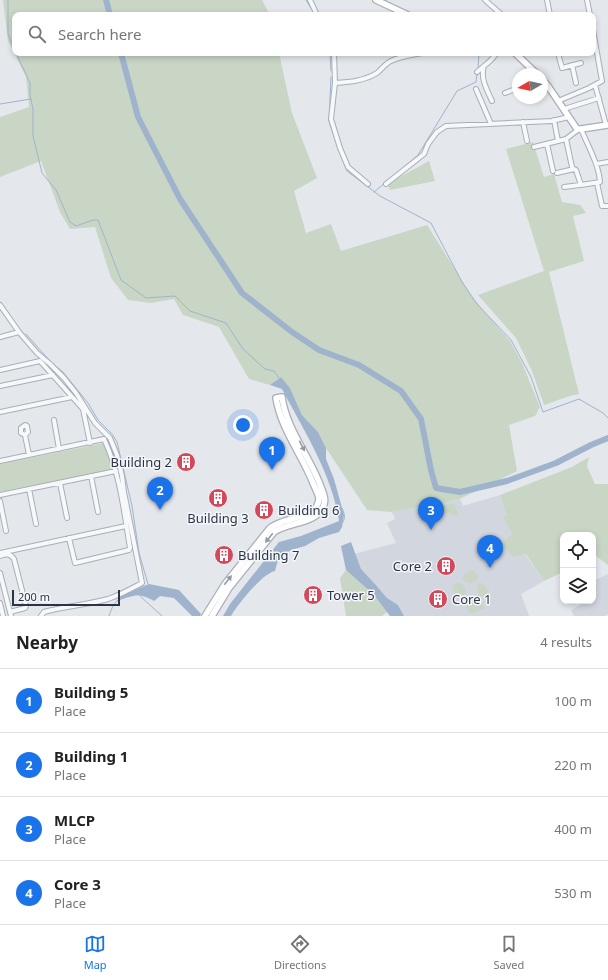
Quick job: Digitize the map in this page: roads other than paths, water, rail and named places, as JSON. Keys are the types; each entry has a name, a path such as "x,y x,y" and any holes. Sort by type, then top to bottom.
{"street":[{"path":"310,0 316,12"},
{"path":"376,0 402,12"},
{"path":"485,0 499,12"},
{"path":"547,0 549,12"},
{"path":"588,0 590,12"},
{"path":"558,101 602,81 596,47"},
{"path":"334,56 335,83 331,119 348,167 368,184"},
{"path":"335,83 358,81 378,72 391,61 404,56"},
{"path":"478,71 494,56"},
{"path":"519,56 531,68"},
{"path":"559,56 562,68 581,63"},
{"path":"572,65 576,83"},
{"path":"484,66 482,74 492,101"},
{"path":"534,147 566,139 580,129 607,125 595,85"},
{"path":"548,87 573,124 580,129 596,164 600,181 597,183 602,206 608,206"},
{"path":"476,89 491,124"},
{"path":"504,93 512,90"},
{"path":"564,109 599,98"},
{"path":"386,184 424,154 428,144 442,128 451,125 554,120 569,117"},
{"path":"554,120 558,141"},
{"path":"523,122 527,141"},
{"path":"566,139 572,167"},
{"path":"547,144 555,172 575,169 580,185"},
{"path":"596,164 608,162"},
{"path":"564,187 597,183"},
{"path":"0,305 19,332 64,378 76,393 95,423 110,438 117,455 122,476 142,583 128,591 108,599 58,608 44,612 41,616"},
{"path":"0,337 19,332"},
{"path":"0,370 40,361 83,409 90,442"},
{"path":"0,386 53,375"},
{"path":"0,412 72,397"},
{"path":"208,615 228,580 270,528 311,512 318,505 319,498 309,473 292,433 281,417 279,398"},
{"path":"54,420 59,449"},
{"path":"25,434 29,455"},
{"path":"0,461 104,440 112,456 116,471 129,550 75,563 69,538"},
{"path":"0,495 116,471"},
{"path":"90,476 98,512"},
{"path":"60,483 67,518"},
{"path":"29,489 36,524"},
{"path":"0,501 6,531"},
{"path":"0,553 126,526"},
{"path":"0,556 9,554 12,555 14,559 26,606 21,610 10,614 0,573"},
{"path":"0,603 3,616"}],"water":[{"path":"281,377 290,388 302,415 318,432 326,448 326,459 334,479 344,515 342,527 339,532 319,538 305,546 291,550 279,556 275,571 264,577 258,583 239,604 231,616 223,616 230,604 279,542 301,536 339,521 330,486 308,437 282,389 270,385"},
{"path":"351,542 361,569 387,598 398,605 404,616 390,616 374,595 346,570 341,546"},
{"path":"149,584 179,590 201,614 200,616 192,616 174,598 160,596 154,601 141,596 134,596 120,600 117,597"}],"waterway":[{"path":"8,0 8,34 12,44"},
{"path":"106,0 109,12"},
{"path":"306,0 311,8"},
{"path":"17,56 30,83 30,95 33,109 33,136 42,173 56,190 70,222 76,226 93,220 98,220 121,280 146,298 175,296 190,311 226,323 243,349 265,369 274,371 279,378"},
{"path":"122,56 138,117 180,199 242,293 292,332 319,350 359,365 401,391 421,419 436,488 460,492 507,481 556,463 608,438"},
{"path":"330,56 331,71"},
{"path":"478,68 479,56"},
{"path":"400,171 418,155 457,91 476,82 477,74"},
{"path":"331,77 329,121 334,136"},
{"path":"0,104 31,99"},
{"path":"343,160 347,171 380,196 431,223 462,282 477,304 511,340 531,377 543,412 579,399 603,413 608,418"},
{"path":"374,192 385,183"},
{"path":"26,334 50,361 63,372 88,403 98,420 112,434 117,442 132,506 139,553 148,584"},
{"path":"342,508 345,517 343,522"},
{"path":"140,596 162,616"},
{"path":"109,616 114,604 120,599"}],"place":[{"name":"Building 2","path":"186,462"},
{"name":"Building 5","path":"272,470"},
{"name":"Building 3","path":"218,498"},
{"name":"Building 1","path":"160,510"},
{"name":"Building 6","path":"264,510"},
{"name":"MLCP","path":"431,530"},
{"name":"Building 7","path":"224,555"},
{"name":"Core 2","path":"446,566"},
{"name":"Core 3","path":"490,568"},
{"name":"Tower 5","path":"313,595"},
{"name":"Core 1","path":"438,599"}]}
